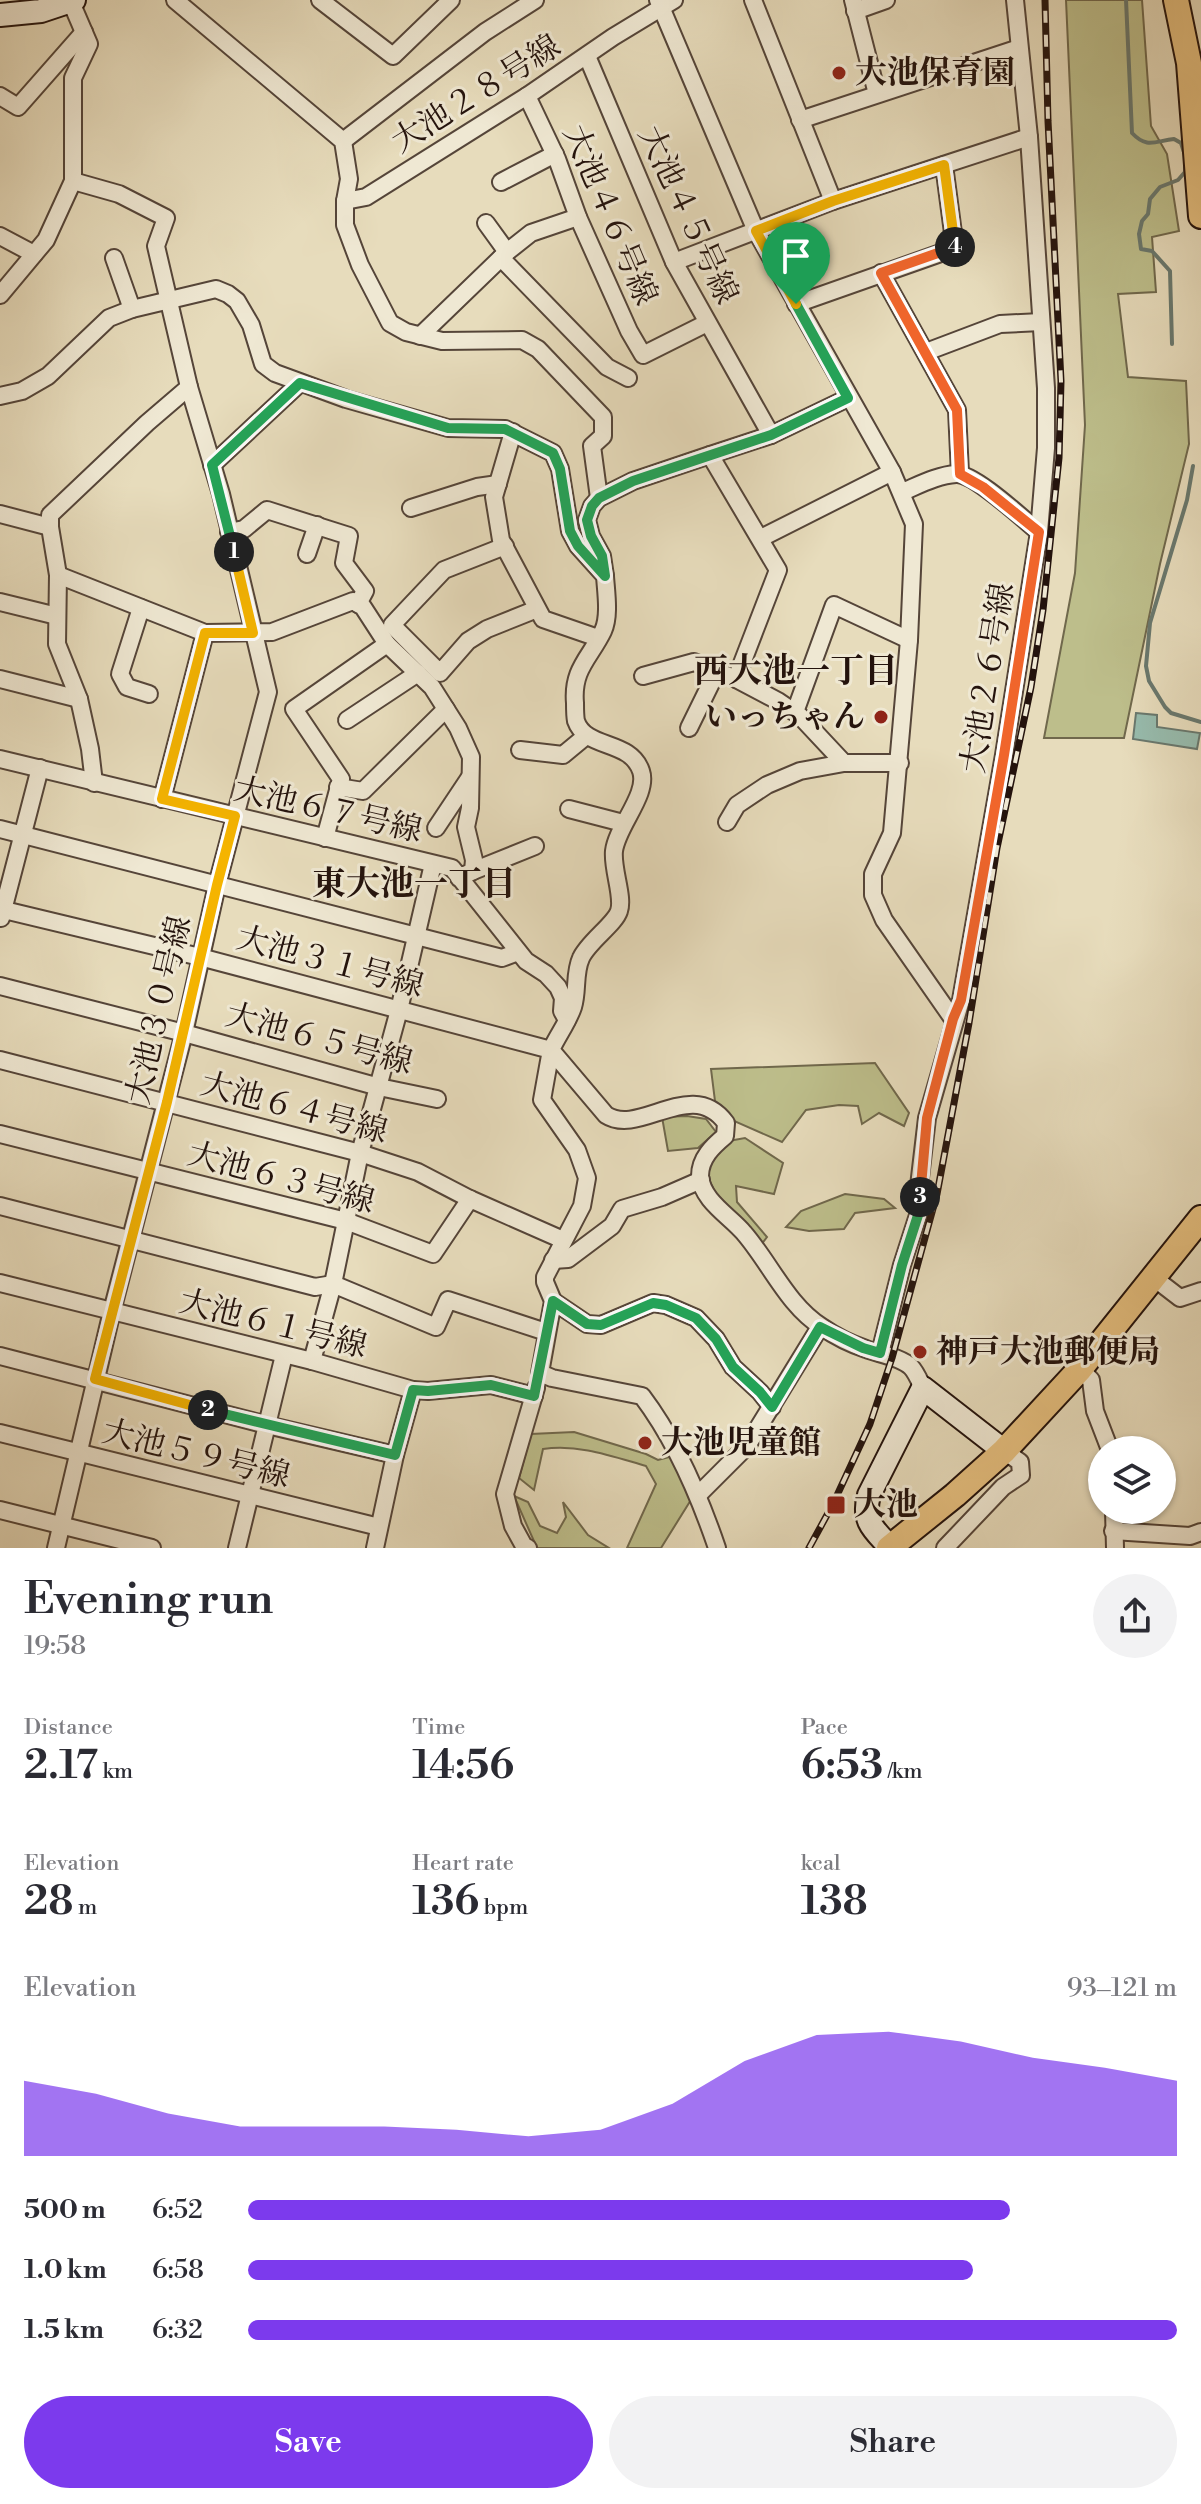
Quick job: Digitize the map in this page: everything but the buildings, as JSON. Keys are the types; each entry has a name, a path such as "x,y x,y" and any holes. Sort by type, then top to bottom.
{"main road":[{"path":"1176,0 1189,63 1201,216"},
{"path":"889,1548 1004,1451 1080,1369 1201,1218"}],"street":[{"path":"175,0 343,141 349,179 345,225 360,265 390,323 406,332 442,341 522,340 538,349 603,417 603,436 592,446 599,498"},
{"path":"320,0 393,56 451,0"},
{"path":"343,141 485,32 535,0"},
{"path":"753,0 833,201"},
{"path":"877,94 854,5 886,0"},
{"name":"大池２６号線","path":"880,1353 920,1209 919,1186 927,1118 953,1019 961,1000 1039,532 1046,448 1046,388 1029,137 1015,0"},
{"path":"0,15 41,11 73,1 89,44 73,78 73,181 46,240 0,295"},
{"path":"664,3 756,231 892,472 914,524 900,763 892,833 873,874 873,895 884,920 953,1019"},
{"name":"大池２８号線","path":"345,201 366,197 527,96 664,3"},
{"path":"0,96 18,107 84,32"},
{"path":"800,120 1019,48"},
{"name":"大池４５号線","path":"587,56 674,262 771,435"},
{"name":"大池４６号線","path":"527,96 555,154 578,217 629,331 643,355 707,323"},
{"path":"674,262 833,201 1029,137"},
{"path":"501,182 555,154"},
{"path":"796,304 955,248 944,165"},
{"name":"大池３０号線","path":"56,1548 95,1379 184,1033 217,885 268,692 156,246 166,218 119,194 73,181"},
{"path":"420,336 531,233 578,217"},
{"path":"486,223 504,255 607,367 628,378"},
{"path":"0,236 34,254"},
{"path":"114,258 132,309"},
{"path":"881,273 957,410 960,474"},
{"path":"0,396 22,391 48,376 109,318 132,309 216,289 237,301 251,325 263,364 275,373 448,428 505,429 553,453 560,469 570,531 578,546 605,576"},
{"path":"926,352 1000,324 1041,322"},
{"path":"212,465 300,383"},
{"path":"94,783 79,699 57,644 58,575 50,515 189,387"},
{"path":"772,1407 733,1367 716,1339 696,1318 653,1303 601,1325 587,1324 553,1301 545,1282 553,1260 582,1206 587,1178 577,1150 542,1100 551,1050 574,1005 581,959 595,938 619,913 614,849 623,823 638,798 642,772 619,747 586,736 577,722 575,681 605,628 602,556 591,536 587,520 592,506 599,498 633,481 771,435 848,398"},
{"path":"513,432 494,497 501,540 543,619 598,638"},
{"path":"710,455 778,570 736,679"},
{"path":"761,538 892,472"},
{"path":"902,492 939,478 960,474 983,487 1039,532"},
{"path":"411,508 477,487 498,484"},
{"path":"229,532 244,529 267,510 349,536 344,563 365,591 358,604"},
{"path":"0,514 50,527"},
{"path":"307,554 317,525"},
{"path":"505,546 444,570 392,625 440,673 468,641 487,629 537,609"},
{"path":"58,575 205,633 272,632 353,601 363,607 387,644 432,687 471,757 470,808 466,827 474,860 466,874"},
{"path":"0,602 57,616"},
{"path":"795,712 834,605 909,640"},
{"path":"141,608 120,674 127,687 149,694"},
{"path":"162,799 205,633"},
{"path":"294,709 387,644"},
{"path":"643,676 694,662 736,679 795,712 844,763"},
{"path":"689,728 717,671"},
{"path":"347,720 418,673"},
{"path":"0,679 79,699"},
{"path":"266,699 294,709 341,779 325,838"},
{"path":"338,787 363,791 446,709"},
{"path":"520,750 563,755 586,736"},
{"name":"大池６７号線","path":"0,759 452,868 466,874 518,952 558,987 563,998 562,1011 567,1020"},
{"path":"727,822 737,805 767,785 800,771 844,763 900,763"},
{"path":"1,913 40,768"},
{"path":"436,828 471,776"},
{"path":"569,809 623,823"},
{"path":"0,829 502,958 518,952"},
{"path":"466,874 535,846"},
{"path":"312,1361 333,1284 360,1153 399,1010 433,864"},
{"name":"大池３１号線","path":"1,913 200,957 551,1050"},
{"name":"大池６５号線","path":"0,986 379,1087 437,1099"},
{"path":"551,1050 614,1121 625,1121 684,1105 705,1106 718,1112 726,1123 725,1136 702,1161 704,1189 713,1203 741,1229 797,1305 820,1327 911,1367 923,1388 1020,1462 1021,1475 1003,1487 945,1548"},
{"name":"大池６４号線","path":"0,1060 360,1153 418,1172 563,1240"},
{"name":"大池６３号線","path":"0,1134 346,1221 433,1254 470,1199"},
{"path":"553,1260 568,1259 612,1226 622,1209 662,1197 701,1180"},
{"path":"0,1206 315,1287 333,1284 436,1327 448,1300 546,1332"},
{"path":"1154,1278 1180,1298 1201,1291"},
{"name":"大池６１号線","path":"0,1283 312,1361 413,1390 491,1385 534,1396"},
{"path":"528,1548 513,1526 505,1494 540,1373 553,1301"},
{"path":"699,1494 747,1446 820,1327"},
{"path":"237,1548 284,1355"},
{"path":"0,1356 395,1455"},
{"path":"1080,1369 1091,1380 1095,1411 1105,1436"},
{"path":"540,1373 642,1396 699,1494 717,1548"},
{"path":"889,1548 867,1520 866,1506 923,1388"},
{"path":"375,1548 413,1390"},
{"name":"大池５９号線","path":"0,1433 379,1527"},
{"path":"0,1510 152,1548"},
{"path":"1114,1540 1190,1536 1201,1532"}],"green space":[{"path":"1066,0 1142,0 1151,126 1167,154 1179,231 1152,237 1156,292 1118,294 1128,377 1186,381 1189,444 1160,564 1124,738 1044,738 1075,573 1085,425"},
{"path":"875,1063 909,1113 904,1126 879,1113 862,1124 858,1106 839,1105 806,1110 782,1142 734,1121 715,1101 711,1069"},
{"path":"662,1117 706,1119 716,1132 698,1148 668,1151"},
{"path":"745,1138 783,1163 774,1194 736,1186 737,1202 767,1237 761,1245 715,1192 704,1169 723,1142"},
{"path":"845,1194 884,1199 895,1208 855,1213 844,1229 809,1231 786,1227 801,1211"},
{"path":"574,1432 658,1460 673,1456 694,1495 661,1548 627,1548 656,1484 646,1466 582,1450 543,1449 534,1490 519,1478 531,1434"},
{"path":"514,1496 528,1502 540,1526 557,1533 566,1517 563,1502 588,1535 609,1548 537,1548"}],"shaded area":[{"path":"1136,713 1157,715 1157,727 1200,733 1197,749 1133,739"}],"waterway":[{"path":"1126,0 1132,133 1147,142 1174,139 1181,143 1184,152"},
{"path":"1172,344 1170,271 1152,251 1141,249 1139,234 1142,221 1148,214 1150,199 1160,187 1178,180 1185,172 1185,165"},
{"path":"1193,466 1187,500 1150,623 1146,666 1149,681 1165,707 1171,713 1201,722"}],"railway":[{"path":"809,1548 870,1424 892,1358 937,1194 997,848 1031,687 1043,610 1059,458 1061,381 1045,0"}],"place":[{"name":"大池保育園","path":"839,73"},
{"name":"いっちゃん","path":"881,717"},
{"name":"神戸大池郵便局","path":"920,1352"},
{"name":"大池児童館","path":"645,1443"},
{"name":"大池","path":"836,1505"}],"district":[{"name":"西大池一丁目","path":"796,672"},
{"name":"東大池一丁目","path":"414,885"}],"route":[{"path":"944,165 955,248 881,273 957,410 960,474 983,487 1039,532 961,1000 953,1019 927,1118 919,1186 920,1209 880,1353 820,1327 772,1407 733,1367 716,1339 696,1318 653,1303 601,1325 587,1324 553,1301 534,1396 491,1385 413,1390 395,1455 95,1379 167,1102 235,816 162,799 205,633 253,633 212,465 300,383 448,428 505,429 553,453 560,469 570,531 587,558 605,576 602,556 591,536 587,520 599,498 633,481 771,435 848,398 796,304 756,231 833,201 944,165"}]}
